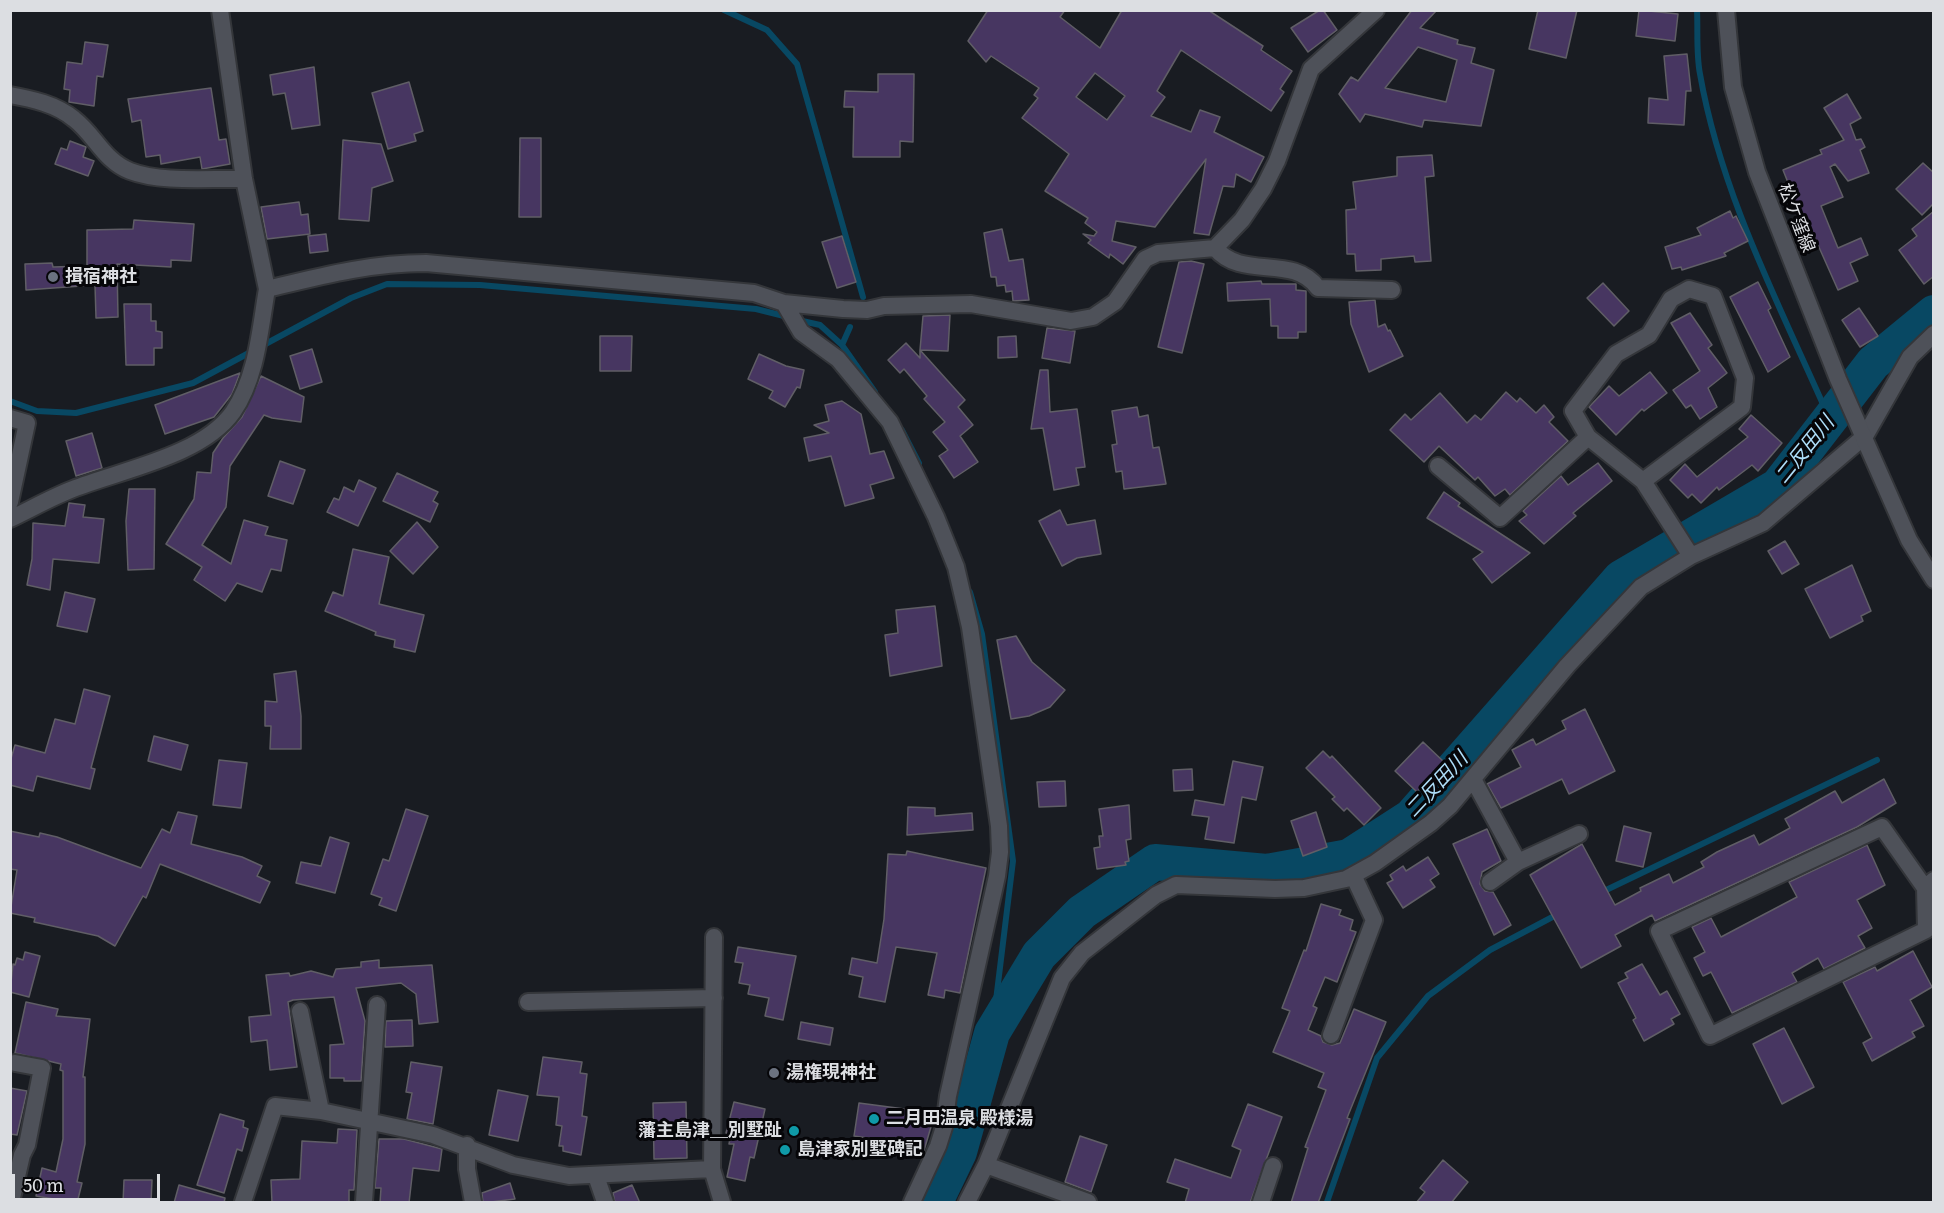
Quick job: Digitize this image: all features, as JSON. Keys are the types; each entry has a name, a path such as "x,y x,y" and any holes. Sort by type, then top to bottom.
{"street":[{"path":"10,519 71,490 183,450 213,431 233,412 254,364 267,289 244,180 220,10"},
{"path":"267,289 386,263 426,263 743,292 784,303 867,310 884,306 971,304 1071,321 1093,317 1115,302 1145,259 1167,251 1215,248 1242,220 1263,189 1277,161 1311,69 1376,10"},
{"name":"松ケ窪線","path":"1726,10 1733,87 1757,171 1838,379 1864,433 1909,540 1934,580"},
{"path":"10,95 35,100 60,109 76,119 112,161 130,171 151,177 244,180"},
{"path":"1215,248 1232,262 1288,270 1309,277 1318,288 1392,290"},
{"path":"1642,481 1742,407 1745,378 1713,296 1689,289 1671,299 1649,334 1616,354 1574,411 1588,437 1642,481 1691,556"},
{"path":"784,303 801,332 838,359 890,422 940,527 956,567 970,627 999,826 997,876 948,1095 944,1126 912,1203"},
{"path":"967,1203 986,1165 1062,978 1082,953 1156,896 1176,885 1304,888 1353,874 1375,863 1431,823 1473,779 1567,666 1641,587 1691,556 1762,523 1864,433 1910,357 1934,334"},
{"path":"10,418 27,423 10,502"},
{"path":"1437,466 1500,518 1588,437"},
{"path":"1473,779 1518,862"},
{"path":"1882,827 1929,884 1926,930 1710,1036 1659,931 1882,827"},
{"path":"1490,882 1518,862 1579,834"},
{"path":"1331,1035 1374,920 1353,874"},
{"path":"714,937 712,1169 722,1203"},
{"path":"528,1002 714,998"},
{"path":"364,1203 377,1005"},
{"path":"300,1011 321,1111"},
{"path":"11,1203 22,1155 27,1145 42,1068 15,1064"},
{"path":"243,1203 275,1106 321,1111 433,1135 467,1145 513,1165 569,1176 712,1169"},
{"path":"467,1145 467,1169 473,1203"},
{"path":"986,1165 1088,1203"},
{"path":"1261,1203 1273,1166"},
{"path":"596,1176 605,1203"}],"building":[{"path":"988,10 1065,10 1060,17 1100,48 1122,10 1208,10 1263,46 1261,50 1292,71 1280,89 1284,92 1271,111 1181,50 1157,91 1165,97 1151,116 1191,132 1200,110 1220,117 1214,132 1264,157 1251,182 1236,174 1234,187 1223,186 1209,235 1194,233 1206,159 1155,227 1116,221 1112,241 1136,247 1123,264 1110,254 1109,258 1088,243 1091,240 1083,234 1094,236 1097,232 1085,223 1088,218 1045,191 1069,154 1022,118 1038,98 1034,95 1039,88 991,56 986,62 968,41","holes":["1095,73 1125,96 1107,120 1076,97"]},
{"path":"1323,10 1337,30 1308,52 1291,28"},
{"path":"1412,10 1437,10 1420,28 1458,40 1457,44 1475,48 1471,63 1494,70 1481,126 1424,120 1422,127 1365,114 1360,122 1339,94 1351,77 1358,81","holes":["1418,47 1457,60 1446,102 1385,88"]},
{"path":"1538,10 1577,10 1566,58 1529,49"},
{"path":"1639,10 1678,14 1675,41 1636,36"},
{"path":"85,42 108,45 103,77 97,76 94,106 69,102 70,90 64,89 67,62 82,64"},
{"path":"1687,54 1691,91 1686,91 1684,125 1648,123 1649,98 1668,100 1664,56"},
{"path":"314,67 320,125 292,129 285,93 273,95 270,75"},
{"path":"878,74 914,74 913,142 900,141 900,157 853,157 854,107 844,107 845,91 878,92"},
{"path":"409,82 423,131 414,134 416,141 388,149 372,93"},
{"path":"211,88 219,140 226,139 230,164 202,169 200,157 161,164 160,155 146,157 141,120 132,122 128,99"},
{"path":"1847,94 1861,118 1850,124 1856,140 1861,139 1865,147 1860,150 1869,173 1848,181 1835,164 1830,167 1843,197 1821,206 1838,248 1861,238 1868,255 1850,263 1858,281 1838,290 1814,236 1810,238 1783,170 1822,154 1820,150 1844,140 1824,108"},
{"path":"520,138 541,138 541,217 519,217"},
{"path":"343,140 381,144 393,181 372,188 369,221 339,219"},
{"path":"70,141 86,147 83,157 94,161 88,176 55,164 61,148 67,150"},
{"path":"1432,155 1434,176 1425,177 1431,261 1415,262 1414,256 1381,259 1381,270 1356,271 1355,254 1347,254 1346,210 1356,209 1353,182 1397,176 1397,157"},
{"path":"1923,163 1934,173 1934,203 1922,215 1896,189"},
{"path":"299,202 301,215 308,214 310,234 267,239 261,207"},
{"path":"1730,211 1733,218 1736,216 1748,241 1724,253 1726,256 1682,270 1681,267 1672,269 1665,247 1701,235 1697,228"},
{"path":"1934,211 1934,276 1924,284 1899,250 1917,236 1912,229"},
{"path":"134,220 194,224 191,261 171,260 171,267 117,264 118,317 96,318 95,285 26,290 25,264 52,263 53,267 87,266 87,230 133,229"},
{"path":"1002,229 1009,261 1023,259 1029,300 1013,301 1012,291 1006,292 1005,285 997,286 996,277 991,277 984,233"},
{"path":"326,234 328,251 310,253 308,236"},
{"path":"842,236 856,282 837,288 822,242"},
{"path":"1191,261 1204,264 1182,353 1158,347 1179,262"},
{"path":"1261,281 1262,284 1296,284 1296,290 1306,291 1306,332 1298,332 1298,338 1278,338 1278,326 1271,326 1270,299 1228,301 1227,283"},
{"path":"1758,282 1790,357 1768,372 1730,297"},
{"path":"1603,283 1629,311 1614,326 1587,298"},
{"path":"1375,300 1378,327 1385,324 1403,356 1369,372 1351,324 1349,302"},
{"path":"124,304 151,304 151,321 156,321 156,331 162,332 162,348 154,348 154,365 126,365"},
{"path":"1859,308 1878,336 1860,347 1842,320"},
{"path":"1690,313 1712,345 1708,348 1727,373 1708,388 1717,407 1700,419 1691,405 1686,408 1673,390 1700,371 1671,323"},
{"path":"950,315 948,351 920,350 923,316"},
{"path":"1047,328 1075,331 1070,363 1042,358"},
{"path":"600,336 632,336 631,371 600,371"},
{"path":"1016,336 1017,357 998,358 998,337"},
{"path":"906,343 920,358 920,350 965,400 958,407 973,425 960,436 978,462 954,478 939,456 948,450 933,432 945,422 924,399 927,396 904,369 900,373 888,360"},
{"path":"312,349 322,382 300,389 290,356"},
{"path":"759,354 786,366 804,370 800,388 797,387 785,407 769,398 773,391 748,379"},
{"path":"1040,370 1048,370 1050,412 1077,409 1085,467 1076,468 1079,485 1054,490 1043,428 1031,429"},
{"path":"1650,372 1667,393 1644,411 1642,409 1616,435 1589,407 1609,386 1619,396"},
{"path":"240,373 232,394 214,417 165,434 155,405"},
{"path":"261,376 304,397 301,422 264,415 230,466 226,507 202,545 231,564 244,520 268,527 265,535 287,540 281,571 271,569 262,592 237,583 225,601 194,580 202,567 166,544 194,499 197,472 211,473 213,453 242,417"},
{"path":"1506,392 1517,402 1520,398 1536,413 1544,405 1554,417 1549,422 1568,441 1510,495 1505,489 1495,496 1478,477 1475,480 1439,446 1424,462 1390,430 1405,414 1411,420 1440,393 1467,423 1475,415 1481,420"},
{"path":"842,401 861,414 870,454 884,451 894,478 870,485 874,498 845,506 831,456 809,461 804,438 829,433 814,425 829,421 825,405"},
{"path":"1137,407 1139,417 1148,415 1153,448 1159,447 1166,484 1124,489 1122,471 1116,472 1112,445 1117,444 1112,411"},
{"path":"1751,415 1782,443 1758,471 1752,465 1719,490 1717,487 1701,503 1692,494 1688,498 1670,480 1685,464 1697,477 1748,437 1739,429"},
{"path":"92,433 102,468 76,476 66,441"},
{"path":"280,461 305,470 293,504 268,496"},
{"path":"1598,463 1612,481 1573,513 1576,516 1544,544 1519,521 1527,515 1523,511 1561,476 1568,485"},
{"path":"397,473 438,492 433,501 438,504 430,522 383,501"},
{"path":"359,480 376,488 358,526 327,512 334,498 339,500 344,487 354,492"},
{"path":"129,489 155,489 154,569 128,570 126,521"},
{"path":"1444,492 1460,503 1458,506 1530,553 1492,583 1473,559 1483,552 1427,518"},
{"path":"69,503 85,505 83,517 104,519 99,563 53,559 50,590 27,585 32,559 33,523 65,526"},
{"path":"1060,510 1067,525 1095,520 1101,554 1077,558 1062,566 1039,521"},
{"path":"417,522 438,547 413,574 390,551"},
{"path":"1785,541 1799,564 1782,574 1768,551"},
{"path":"353,549 389,557 379,604 424,615 415,652 394,647 395,640 375,635 376,632 325,611 333,592 343,596"},
{"path":"1852,565 1871,611 1861,616 1863,621 1830,638 1805,589"},
{"path":"65,592 95,599 87,632 57,626"},
{"path":"935,606 942,666 890,676 885,635 898,633 896,610"},
{"path":"1016,636 1032,662 1065,690 1050,707 1029,716 1011,719 997,640"},
{"path":"296,671 301,716 301,749 270,749 271,726 265,726 265,701 277,702 274,674"},
{"path":"84,689 110,696 91,768 95,769 90,789 37,776 33,791 10,785 10,762 15,745 45,753 55,719 75,724"},
{"path":"1585,709 1615,771 1569,794 1562,779 1501,808 1487,784 1521,767 1512,750 1533,739 1536,745 1566,729 1562,721"},
{"path":"154,736 188,745 181,770 148,761"},
{"path":"1423,742 1444,762 1417,792 1395,771"},
{"path":"1323,751 1330,758 1332,756 1381,808 1364,825 1347,808 1344,811 1332,799 1335,797 1306,768"},
{"path":"219,760 247,763 241,808 213,805"},
{"path":"1233,761 1263,767 1256,800 1242,797 1234,843 1205,839 1209,817 1192,815 1195,800 1224,805"},
{"path":"1192,769 1193,790 1174,791 1173,770"},
{"path":"1884,779 1896,803 1857,827 1655,921 1652,915 1615,935 1621,946 1581,968 1530,875 1582,844 1615,905 1641,891 1640,888 1669,874 1673,883 1704,867 1701,862 1717,852 1754,835 1759,845 1790,828 1785,819 1835,791 1842,803"},
{"path":"1065,781 1066,806 1039,807 1037,782"},
{"path":"1129,805 1131,839 1126,840 1129,861 1125,862 1126,865 1097,869 1094,848 1100,847 1099,836 1103,836 1099,809"},
{"path":"908,807 935,808 935,816 972,813 973,830 907,835"},
{"path":"406,809 428,816 396,911 379,905 382,898 371,894 383,859 389,861"},
{"path":"178,812 197,816 191,844 242,857 262,866 257,876 270,882 260,903 160,864 146,898 143,896 115,946 98,936 34,922 35,918 10,913 17,870 10,869 10,831 39,837 40,833 57,837 141,868 162,829 170,833"},
{"path":"1316,812 1327,847 1303,856 1291,821"},
{"path":"1624,826 1651,833 1643,867 1616,861"},
{"path":"1487,829 1501,861 1482,872 1480,884 1485,891 1493,892 1511,925 1494,935 1453,844"},
{"path":"330,837 349,843 335,893 296,883 301,862 321,866"},
{"path":"1867,845 1885,885 1857,900 1872,928 1858,936 1865,948 1824,969 1818,958 1792,973 1797,982 1732,1013 1711,972 1703,976 1694,958 1705,952 1692,927 1711,918 1721,937 1797,897 1789,882"},
{"path":"907,851 986,868 960,993 945,990 944,998 928,995 937,953 896,947 885,1002 859,997 863,977 849,974 852,958 877,963 884,919 888,854 906,855"},
{"path":"1428,857 1439,874 1430,880 1435,887 1403,908 1387,883 1393,880 1390,875 1403,866 1406,871"},
{"path":"1321,904 1341,910 1339,915 1353,920 1350,930 1356,932 1337,982 1325,977 1313,1006 1317,1008 1308,1030 1321,1036 1323,1042 1332,1045 1340,1043 1354,1009 1386,1022 1347,1118 1350,1119 1318,1203 1291,1203 1308,1148 1305,1147 1326,1090 1318,1087 1324,1073 1273,1052 1290,1011 1282,1008 1304,950 1306,951"},
{"path":"738,947 796,956 783,1020 765,1016 769,998 748,994 750,985 739,983 743,963 735,962"},
{"path":"1913,951 1932,987 1910,1000 1924,1026 1912,1032 1915,1037 1872,1061 1863,1043 1872,1038 1843,982 1875,967 1877,971"},
{"path":"25,952 40,956 29,997 10,992 13,964 15,965 17,958 23,960"},
{"path":"379,960 379,968 432,965 438,1022 419,1024 416,994 401,983 356,988 365,1021 361,1081 344,1081 344,1078 330,1078 330,1045 344,1044 334,997 293,1000 288,1002 297,1067 270,1070 267,1040 251,1042 249,1017 271,1015 266,975 289,973 290,976 311,971 333,977 336,969 361,967 361,962"},
{"path":"1642,964 1660,995 1667,991 1680,1014 1671,1019 1674,1024 1644,1041 1633,1020 1636,1018 1618,983 1628,978 1625,973"},
{"path":"26,1002 58,1009 56,1016 90,1019 83,1077 85,1077 85,1144 77,1182 82,1183 77,1203 36,1196 42,1168 56,1172 63,1139 63,1071 60,1070 61,1064 15,1053"},
{"path":"412,1020 413,1046 385,1047 386,1021"},
{"path":"801,1022 833,1028 830,1045 798,1039"},
{"path":"1784,1028 1814,1087 1782,1104 1753,1044"},
{"path":"543,1057 582,1062 580,1073 587,1074 582,1116 587,1117 581,1155 563,1151 563,1146 559,1146 562,1126 556,1125 559,1097 537,1095"},
{"path":"411,1062 442,1067 433,1124 407,1119 412,1093 406,1092"},
{"path":"10,1088 27,1091 17,1135 10,1134"},
{"path":"498,1090 528,1096 518,1141 489,1135"},
{"path":"686,1102 687,1158 654,1159 653,1103"},
{"path":"734,1102 765,1109 754,1158 750,1157 745,1181 727,1177 734,1144 729,1144 731,1134 726,1133"},
{"path":"859,1103 935,1113 923,1154 900,1151 901,1143 854,1136"},
{"path":"1248,1104 1282,1117 1250,1203 1185,1203 1189,1189 1167,1182 1175,1159 1231,1178 1241,1150 1232,1146"},
{"path":"220,1114 244,1121 243,1127 248,1129 242,1151 237,1149 224,1193 197,1185"},
{"path":"338,1129 357,1130 354,1190 349,1190 349,1203 272,1203 271,1180 300,1179 302,1141 337,1143"},
{"path":"1080,1136 1107,1145 1091,1192 1065,1182"},
{"path":"379,1139 404,1139 442,1149 439,1171 413,1168 409,1203 380,1203 381,1188 375,1188"},
{"path":"1443,1160 1468,1182 1451,1203 1416,1203 1425,1192 1420,1188"},
{"path":"124,1180 152,1180 151,1203 123,1203"},
{"path":"510,1183 515,1199 483,1203 482,1193"},
{"path":"179,1185 225,1198 224,1203 174,1203"},
{"path":"632,1185 640,1203 615,1203 613,1193"}],"waterway":[{"path":"724,10 767,30 797,64 863,297"},
{"path":"1697,10 1700,74 1722,163 1754,250 1830,420"},
{"path":"10,401 37,411 76,413 193,383 351,298 387,284 480,285 756,309 788,317"},
{"name":"二反田川","path":"935,1202 959,1152 992,1033 1039,955 1082,912 1155,862 1267,872 1349,857 1411,817 1621,578 1778,486 1873,363 1934,313"},
{"path":"798,320 820,325 842,345"},
{"path":"850,327 842,345 875,392"},
{"path":"902,430 919,463"},
{"path":"970,592 982,634 1013,861 992,1033"},
{"path":"1602,892 1877,760"},
{"path":"1327,1202 1377,1058 1428,996 1490,950 1560,913"}],"place":[{"name":"揖宿神社","path":"53,277"},
{"name":"湯権現神社","path":"774,1073"},
{"name":"二月田温泉 殿様湯","path":"874,1119"},
{"name":"藩主島津＿別墅趾","path":"794,1131"},
{"name":"島津家別墅碑記","path":"785,1150"}]}
